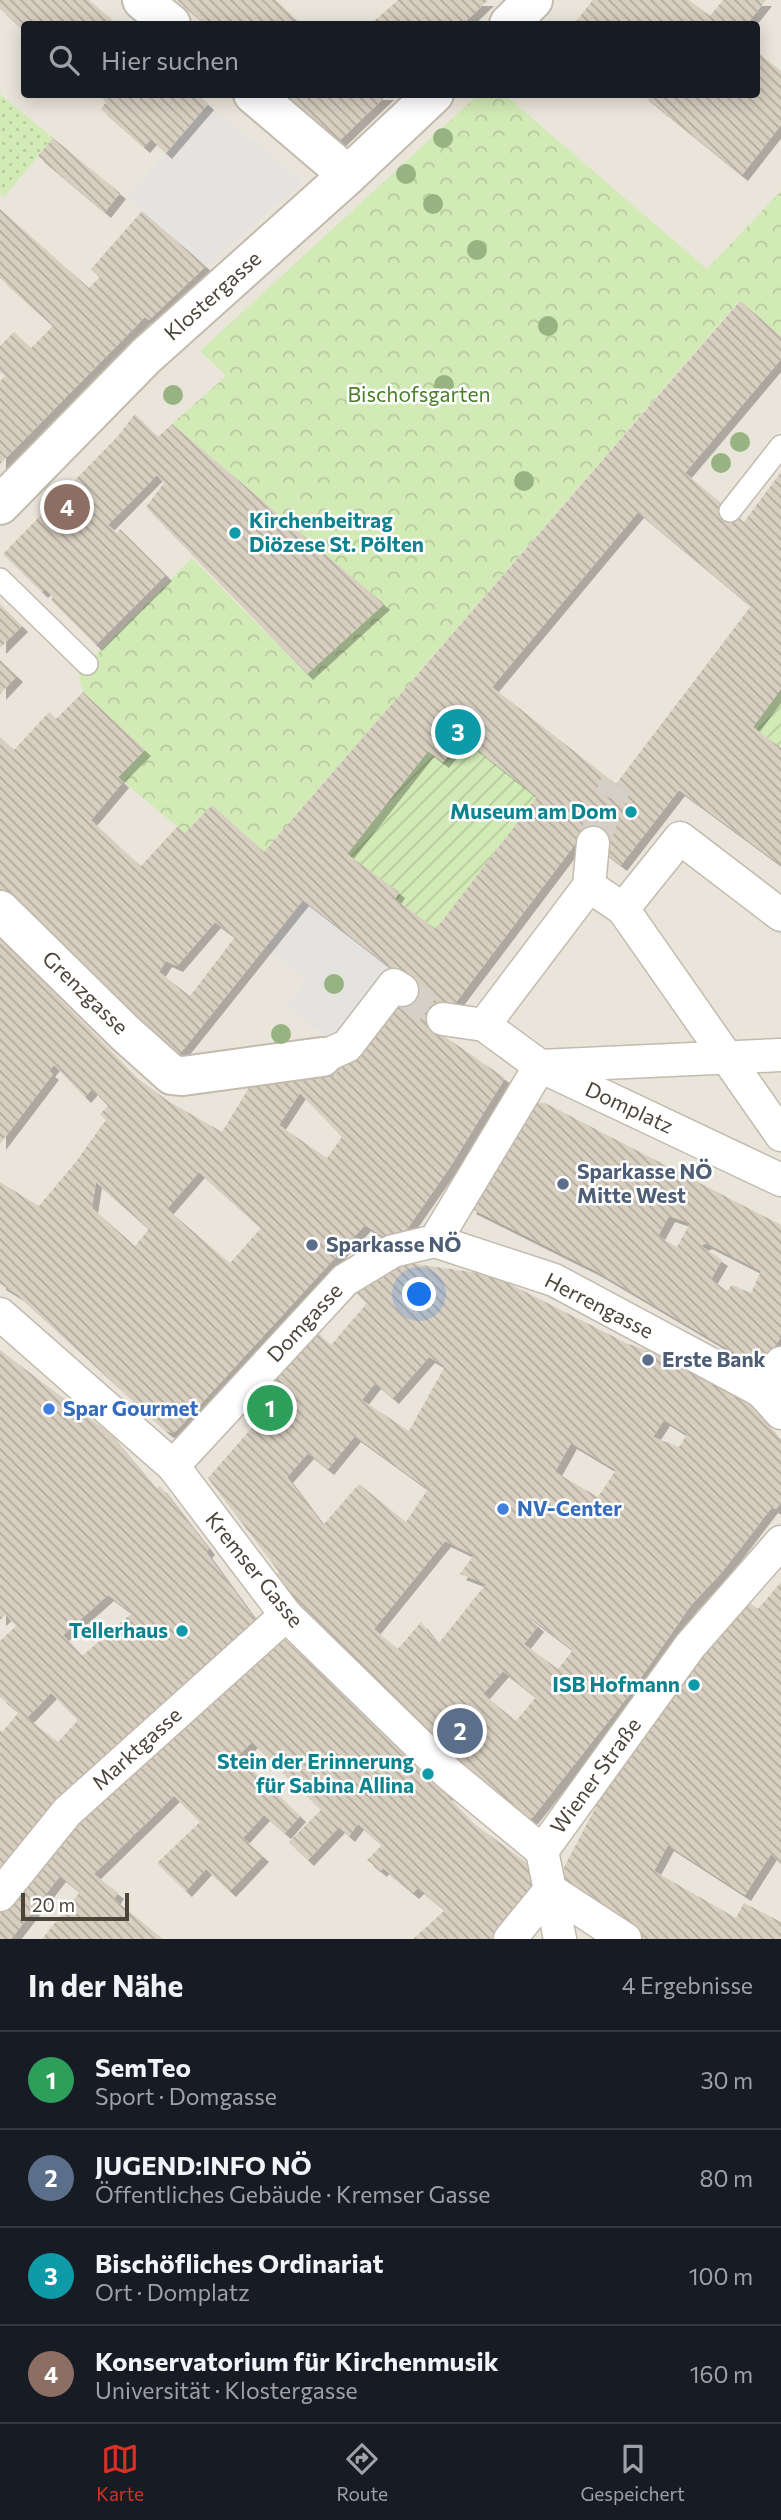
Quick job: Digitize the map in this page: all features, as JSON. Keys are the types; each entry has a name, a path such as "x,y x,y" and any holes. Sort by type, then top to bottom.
{"street":[{"path":"142,0 167,21"},
{"path":"512,21 533,0"},
{"path":"258,98 348,175"},
{"name":"Klostergasse","path":"0,505 146,356 431,98"},
{"path":"623,909 680,838 781,915"},
{"path":"484,1025 589,886 593,843"},
{"path":"589,886 623,909 781,1135"},
{"name":"Grenzgasse","path":"0,910 124,1032 172,1075 183,1076 322,1057"},
{"path":"322,1057 346,1046 394,985 402,990"},
{"name":"Domplatz","path":"443,1019 484,1025 540,1066 781,1180"},
{"path":"435,1241 540,1066 781,1055"},
{"name":"Herrengasse","path":"435,1241 554,1280 766,1398"},
{"name":"Domgasse","path":"173,1466 345,1280 393,1251 435,1241"},
{"name":"Kremser Gasse","path":"0,1314 173,1466 286,1615 449,1774 542,1851"},
{"path":"766,1398 781,1363"},
{"name":"Wiener Straße","path":"560,1939 542,1851 690,1646 781,1542"},
{"name":"Marktgasse","path":"0,1895 67,1812 286,1615"},
{"path":"510,1939 550,1889 618,1938"}],"lane":[{"path":"730,511 781,446"},
{"path":"0,579 87,664"}],"shaded area":[{"path":"0,0 781,0 781,1939 0,1939"},
{"path":"208,104 302,181 206,266 127,198"},
{"path":"303,900 395,971 337,1044 287,1006 307,980 266,947"}],"green space":[{"path":"0,94 53,138 4,197 0,194"},
{"name":"Bischofsgarten","path":"475,98 508,98 707,269 781,191 781,336 739,301 264,852 212,805 185,833 119,778 144,750 83,692 78,673 192,558 307,674 384,604 172,424 226,376 200,351"},
{"path":"781,689 781,748 753,727"},
{"path":"462,738 537,797 436,929 395,899 398,892 347,854 428,751 443,762"}],"building":[{"path":"0,0 89,0 114,21 21,21 21,27 0,9"},
{"path":"177,0 276,0 295,19 293,21 202,21"},
{"path":"398,0 488,0 466,21 374,21"},
{"path":"593,0 689,0 710,16 723,0 766,0 749,21 576,21"},
{"path":"760,54 781,71 781,125 742,175 647,98 760,98"},
{"path":"102,98 201,98 208,104 166,153 151,139 144,147 101,109 106,102"},
{"path":"287,98 384,98 337,143"},
{"path":"53,138 120,193 105,212 38,156"},
{"path":"0,209 89,288 100,277 91,269 142,211 206,266 149,320 145,317 0,464 0,381 5,376 0,372 0,346 14,332 31,348 53,326 0,278"},
{"path":"740,301 781,336 781,359 685,473 744,522 781,472 781,689 753,727 781,748 781,865 679,790 621,865 582,835 435,1030 505,1078 450,1167 405,1232 384,1237 365,1225 172,1433 166,1431 18,1295 0,1284 0,1182 39,1206 106,1120 100,1114 108,1106 92,1089 85,1097 54,1065 49,1071 53,1074 0,1144 0,938 136,1077 168,1101 222,1132 258,1073 326,1066 333,1077 408,981 303,900 175,1060 0,889 0,737 14,750 49,712 56,719 83,692 145,750 118,777 123,782 91,820 134,860 141,866 177,827 185,833 212,805 264,852","holes":["638,512 751,606 616,784 492,687","462,738 537,797 436,929 395,899 399,892 347,854 428,751 443,762","215,922 235,937 190,996 159,972 166,961 177,966","300,1093 342,1137 327,1158 279,1125","199,1172 261,1228 230,1263 167,1209","96,1182 149,1229 135,1246 92,1208"]},
{"path":"135,414 158,437 172,424 384,604 307,674 146,507 164,483 157,475 108,525 117,533 120,529 166,575 96,645 51,600 53,597 45,589 42,592 3,554 118,436"},
{"path":"0,604 22,626 0,648"},
{"path":"0,660 17,676 0,694"},
{"path":"533,1102 545,1103 781,1225 781,1337 760,1368 596,1271 470,1208","holes":["669,1216 690,1223 677,1247 658,1236","706,1243 761,1271 751,1293 732,1285 727,1291 711,1279 722,1260 701,1246"]},
{"path":"409,1263 492,1275 626,1343 686,1365 747,1401 781,1441 781,1503 776,1509 772,1507 722,1572 691,1605 629,1695 532,1818 521,1819 346,1660 272,1579 279,1572 208,1478 262,1416 250,1405 316,1331 331,1345 367,1303 354,1291 381,1271","holes":["429,1357 445,1366 409,1431 362,1400 375,1383 393,1398","664,1420 687,1434 679,1447 653,1437","355,1436 428,1489 406,1522 359,1484 323,1525 287,1477 308,1453 328,1469","571,1443 616,1470 598,1497 555,1472","445,1541 474,1555 460,1574 486,1584 438,1644 421,1622 398,1649 374,1629","520,1610 573,1650 558,1669 524,1644 538,1626","503,1671 536,1697 516,1721 483,1694"]},
{"path":"0,1350 108,1432 156,1489 160,1486 209,1549 206,1552 259,1625 52,1803 0,1873 0,1730 2,1732 19,1712 0,1697 0,1641 16,1626 6,1615 0,1620","holes":["108,1595 132,1613 82,1656 63,1635","51,1693 78,1720 58,1742 27,1718"]},
{"path":"781,1582 781,1864 771,1854 745,1895 668,1845 654,1871 736,1918 744,1903 781,1922 781,1939 639,1939 567,1899 560,1875 599,1801 666,1700 747,1601 758,1609"},
{"path":"278,1633 448,1792 446,1795 473,1823 542,1874 497,1939 413,1939 445,1910 418,1888 413,1893 383,1868 381,1871 367,1860 382,1845 358,1824 349,1836 339,1827 308,1860 289,1842 321,1810 252,1742 238,1756 300,1816 285,1833 264,1815 243,1838 263,1856 230,1891 206,1869 186,1891 157,1863 200,1822 174,1796 94,1874 118,1893 114,1899 163,1939 42,1939 80,1892 60,1876 11,1939 0,1939 0,1906 56,1843"}],"tunnel":[{"path":"593,843 616,784"},
{"path":"402,990 443,1019"}],"place":[{"name":"Konservatorium für Kirchenmusik","path":"67,507"},
{"name":"Kirchenbeitrag Diözese St. Pölten","path":"235,533"},
{"name":"Bischöfliches Ordinariat","path":"458,732"},
{"name":"Museum am Dom","path":"631,812"},
{"name":"Sparkasse NÖ Mitte West","path":"563,1184"},
{"name":"Sparkasse NÖ","path":"312,1245"},
{"name":"Erste Bank","path":"648,1360"},
{"name":"SemTeo","path":"270,1408"},
{"name":"Spar Gourmet","path":"49,1409"},
{"name":"NV-Center","path":"503,1509"},
{"name":"Tellerhaus","path":"182,1631"},
{"name":"ISB Hofmann","path":"694,1685"},
{"name":"JUGEND:INFO NÖ","path":"460,1731"},
{"name":"Stein der Erinnerung für Sabina Allina","path":"428,1774"}]}
